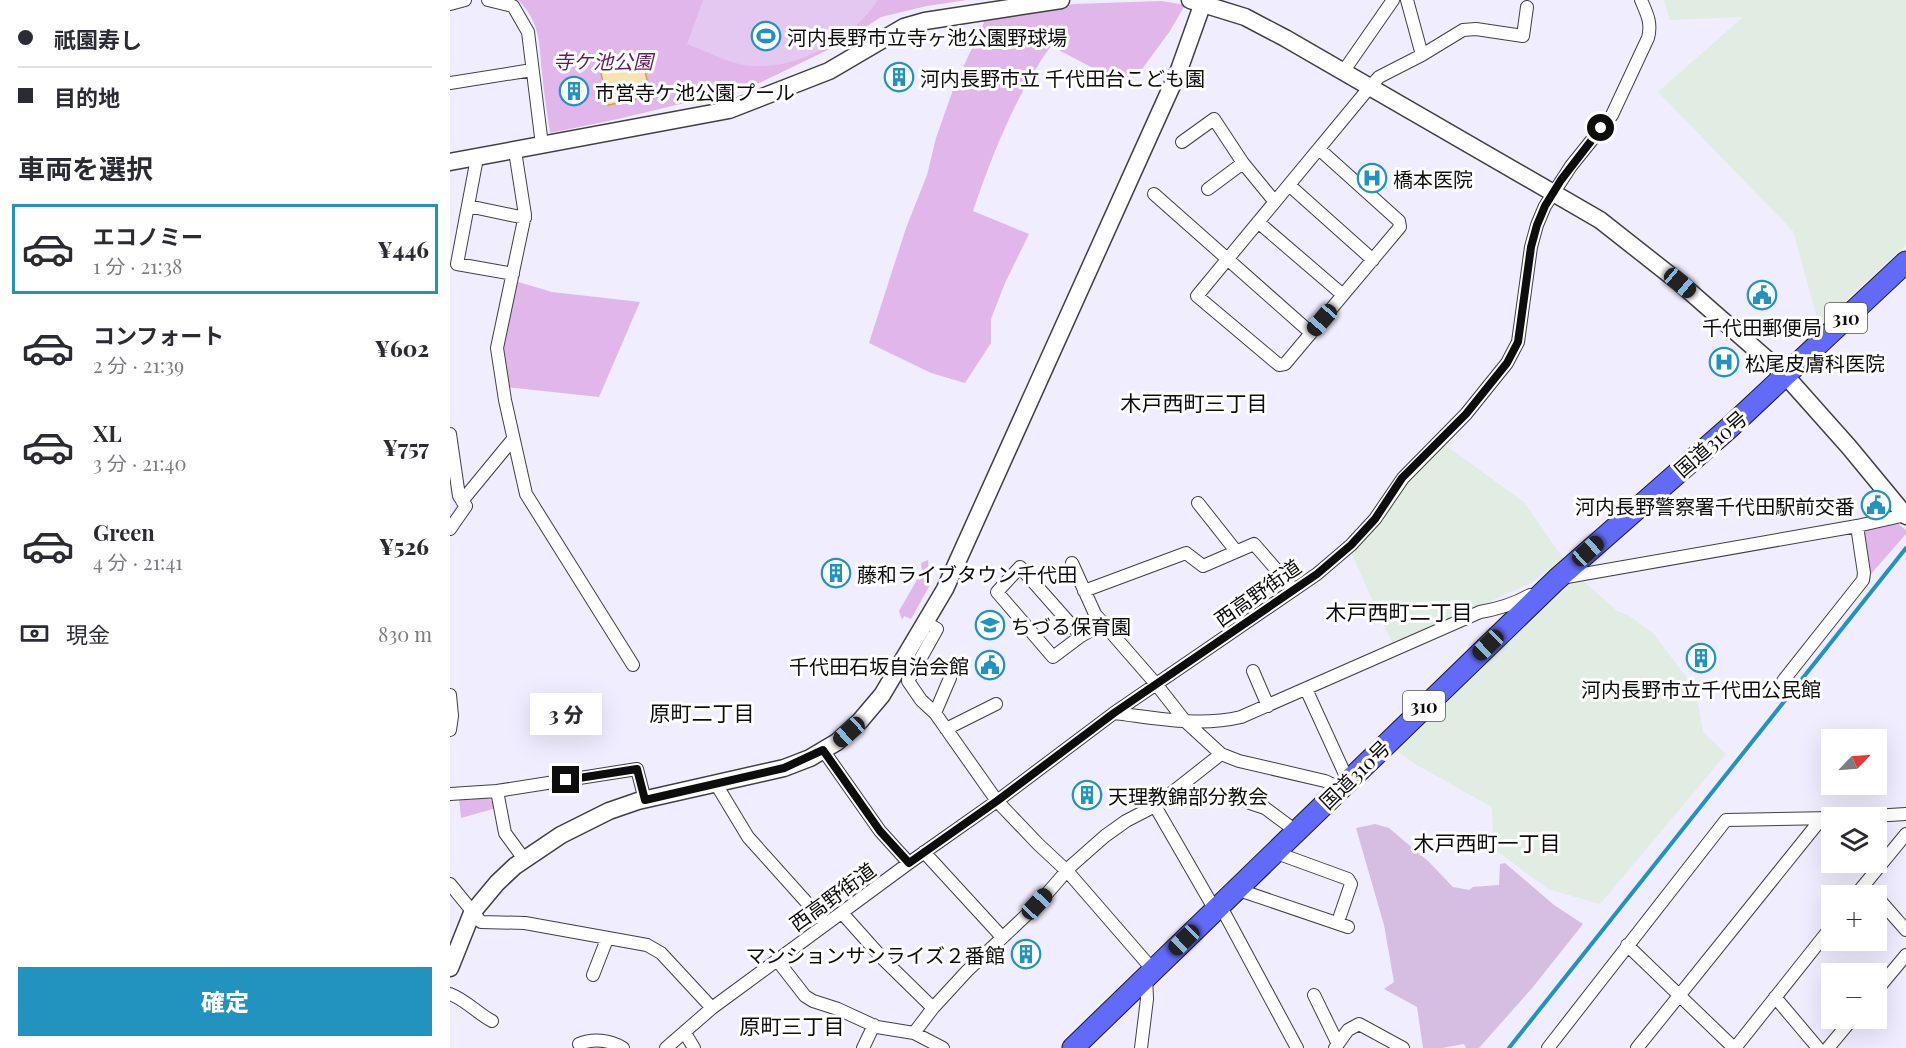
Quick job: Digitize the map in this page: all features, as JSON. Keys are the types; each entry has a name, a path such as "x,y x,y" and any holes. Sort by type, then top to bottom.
{"highway":[{"name":"国道310号","path":"1073,1048 1557,579 1729,428 1906,262"}],"street":[{"path":"450,4 465,0"},
{"path":"488,0 513,6 528,32 542,145"},
{"path":"450,162 729,110 829,71 904,27 925,21 1061,0"},
{"path":"1343,72 1393,0"},
{"path":"1407,0 1422,55"},
{"name":"西高野街道","path":"666,1048 712,1008 909,863 997,801 1114,713 1317,574 1351,545 1375,519 1402,478 1466,414 1507,363 1518,342 1531,247 1545,206 1571,166 1612,115 1648,38 1650,21 1641,0"},
{"path":"450,968 457,933 497,883 524,859 561,835 609,811 645,800 784,768 837,742 860,721 882,694 945,589 1179,70 1199,1 1245,17 1285,38 1600,220 1734,328 1785,375 1905,515 1857,526 1557,579 1518,602 1480,612 1268,706 1222,722 1185,721 1114,713"},
{"path":"1318,149 1399,221 1400,226 1285,364 1279,365 1197,296 1288,185 1318,149 1369,88 1379,77 1463,30 1476,29 1523,36 1527,7"},
{"path":"450,83 532,70"},
{"path":"1182,142 1214,119 1243,163 1275,202"},
{"path":"515,151 525,218 497,348 513,439 526,494 633,665"},
{"path":"477,158 457,264 513,274"},
{"path":"1208,189 1243,163"},
{"path":"1288,185 1373,260"},
{"path":"1154,194 1311,333"},
{"path":"468,206 525,218"},
{"path":"1258,222 1343,295"},
{"path":"450,434 457,498 466,506 450,529"},
{"path":"457,498 513,439"},
{"path":"1198,503 1236,551"},
{"path":"1783,681 1863,580 1857,526"},
{"path":"1084,591 1186,553 1203,566 1254,544 1294,590"},
{"path":"1072,563 1095,614 1102,624 1156,684 1185,721 1221,754 1239,761 1325,781 1345,783 1344,772 1306,689"},
{"path":"1081,636 1020,567 997,592 1053,657 1102,624"},
{"path":"926,622 937,629 908,681 921,700 935,713 997,801 1068,872 1149,973 1141,1048"},
{"path":"1253,671 1268,706"},
{"path":"935,713 950,678"},
{"path":"450,695 452,717 450,730"},
{"path":"946,729 996,704"},
{"path":"823,750 880,831 909,863"},
{"path":"914,1033 933,1008 1105,836 1126,821 1155,806 1221,754"},
{"path":"450,794 496,791 637,769 645,800"},
{"path":"716,784 748,837 826,924"},
{"path":"496,791 505,834 524,859"},
{"path":"1247,802 1265,808 1296,831"},
{"path":"1155,806 1217,907 1297,1048"},
{"path":"1887,815 1906,814"},
{"path":"1548,1048 1726,820 1821,818"},
{"path":"1637,1048 1821,825"},
{"path":"1865,884 1906,834"},
{"path":"924,852 1002,937"},
{"path":"1274,852 1348,879 1351,884 1340,916"},
{"path":"450,884 472,913 482,922 525,923 647,945 661,953 712,1008"},
{"path":"1236,889 1348,927"},
{"path":"1887,908 1906,930"},
{"path":"842,913 933,1008"},
{"path":"593,975 607,939"},
{"path":"1627,945 1735,1048 1821,940"},
{"path":"1887,977 1906,955"},
{"path":"777,960 805,996 813,1001 874,1025 914,1033 943,1048"},
{"path":"450,994 466,1002 492,1021"},
{"path":"1314,995 1337,1046"},
{"path":"1775,997 1818,1048"},
{"path":"1337,1046 1348,1030 1359,1024 1403,1048"},
{"path":"863,1048 874,1025"},
{"path":"1828,1048 1844,1029"},
{"path":"685,1033 694,1048"},
{"path":"579,1044 593,1039 623,1048"}],"shaded area":[{"name":"河内長野市立寺ヶ池公園野球場","path":"703,0 878,0 854,27 823,49 788,62 770,66 752,66 728,60 687,44"},
{"path":"1664,0 1906,0 1906,245 1819,325 1793,231 1658,92 1743,17 1670,20"},
{"path":"643,63 651,96 608,105 601,73"},
{"path":"1445,445 1524,502 1563,558 1531,583 1393,645 1350,550 1408,480 1437,449"},
{"path":"1581,579 1616,610 1631,617 1654,634 1689,681 1698,703 1703,732 1726,754 1600,904 1548,889 1494,849 1492,807 1415,764 1395,749 1564,586"},
{"path":"1375,824 1389,828 1429,862 1453,887 1469,890 1473,887 1499,885 1500,864 1505,863 1554,905 1583,924 1533,987 1479,1048 1466,1048 1464,1044 1442,1048 1423,1048 1417,1007 1384,989 1394,982 1384,925 1356,828"}],"green space":[{"name":"寺ケ池公園","path":"518,0 967,0 927,6 881,17 838,45 751,87 550,133 538,34 531,17"},
{"path":"1162,1 1185,5 1170,31 1137,76 1121,81 1104,77 1091,67 1051,46 1016,105 988,168 973,211 1029,234 1005,283 991,319 991,343 965,383 931,373 869,343 906,228 927,175 936,138 954,87 986,18 1011,16 1074,4"},
{"path":"515,281 552,292 640,302 599,397 506,387 501,349"},
{"path":"1896,522 1906,530 1906,534 1871,574 1865,556 1862,530"},
{"path":"928,560 931,583 911,619 904,616 902,620 899,611 922,571 921,563"},
{"path":"490,796 491,801 493,800 493,809 461,818 459,799"}],"railway":[{"path":"1509,1048 1906,548"}],"place":[{"name":"河内長野市立寺ヶ池公園野球場","path":"766,36"},
{"name":"河内長野市立 千代田台こども園","path":"899,77"},
{"name":"市営寺ケ池公園プール","path":"574,91"},
{"name":"橋本医院","path":"1372,178"},
{"name":"千代田郵便局","path":"1762,295"},
{"name":"松尾皮膚科医院","path":"1724,362"},
{"name":"河内長野警察署千代田駅前交番","path":"1876,505"},
{"name":"藤和ライブタウン千代田","path":"836,573"},
{"name":"ちづる保育園","path":"990,625"},
{"name":"河内長野市立千代田公民館","path":"1701,658"},
{"name":"千代田石坂自治会館","path":"990,665"},
{"name":"天理教錦部分教会","path":"1087,795"},
{"name":"マンションサンライズ２番館","path":"1026,954"}],"district":[{"name":"木戸西町三丁目","path":"1194,402"},
{"name":"木戸西町二丁目","path":"1399,611"},
{"name":"原町二丁目","path":"702,712"},
{"name":"木戸西町一丁目","path":"1487,842"},
{"name":"原町三丁目","path":"792,1025"}],"route":[{"path":"566,780 637,769 645,800 784,768 810,758 823,750 880,831 909,863 997,801 1114,713 1317,574 1351,545 1375,519 1402,478 1466,414 1507,363 1518,342 1531,247 1537,225 1545,206 1561,180 1601,128"}]}
